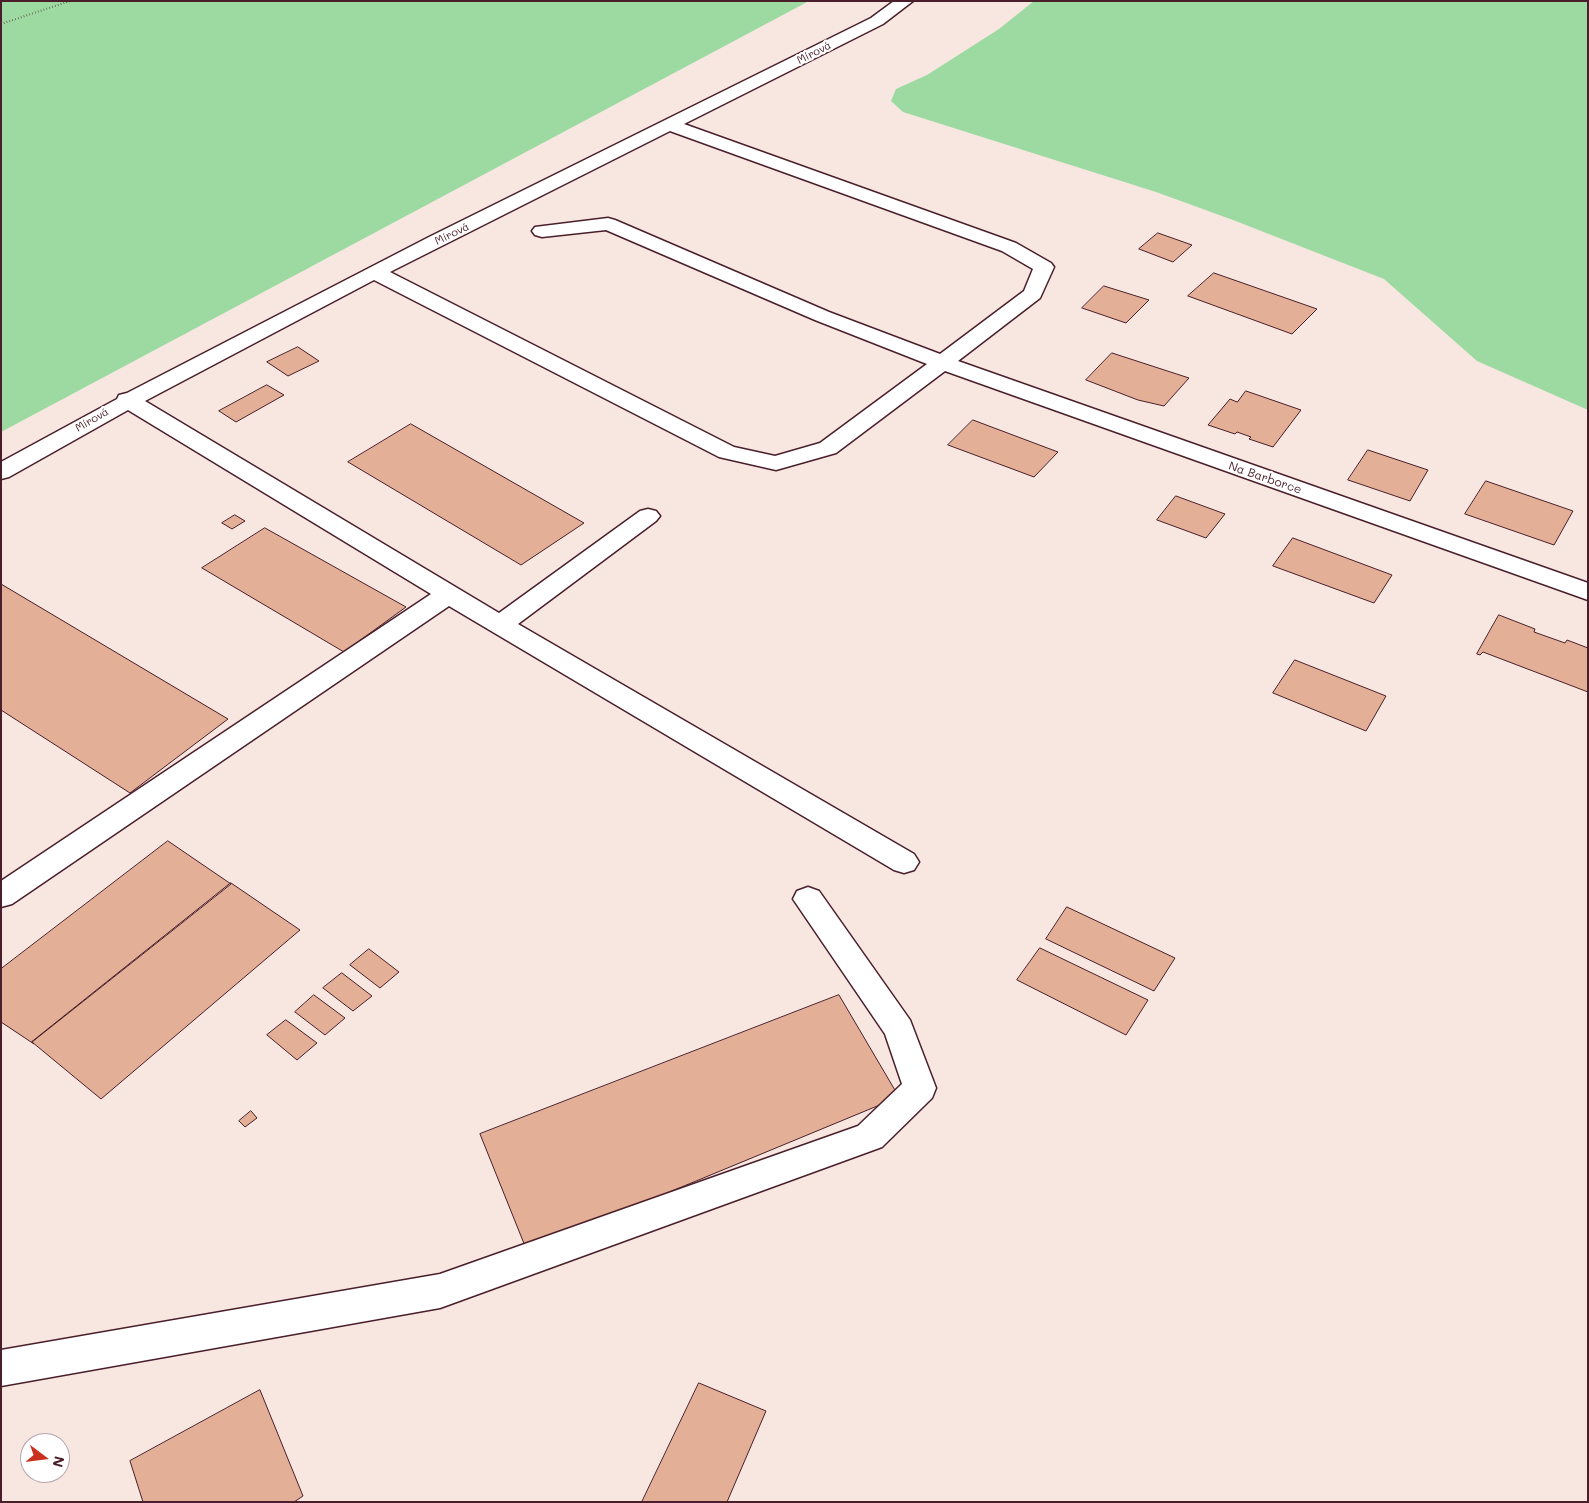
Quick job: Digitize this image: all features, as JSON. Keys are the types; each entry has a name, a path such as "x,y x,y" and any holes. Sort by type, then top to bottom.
{"street":[{"name":"Mírová","path":"1,472 127,400 376,272 877,21 905,1"},
{"path":"376,272 727,452 776,463 828,448 1034,294 1044,267 1009,247 670,126"},
{"name":"Na Barborce","path":"542,231 608,224 822,316 996,383 1588,592"},
{"path":"127,400 500,625 904,862"},
{"path":"500,625 648,516"},
{"path":"1,896 449,594"},
{"path":"1,1368 440,1291 870,1138 920,1088 899,1029 808,899"}],"path":[{"path":"1,24 70,1"}],"green space":[{"path":"1,1 809,1 1,432"},
{"path":"1034,1 1588,1 1588,410 1477,361 1384,279 1156,192 903,112 891,101 896,89 927,75 999,29"}],"building":[{"path":"1158,233 1192,245 1173,262 1139,249"},
{"path":"1214,273 1317,309 1292,334 1188,296"},
{"path":"1104,286 1149,300 1126,323 1082,308"},
{"path":"298,347 319,361 288,376 267,362"},
{"path":"1112,353 1189,378 1164,406 1138,400 1086,380"},
{"path":"267,385 284,395 236,422 219,411"},
{"path":"1246,391 1301,410 1273,447 1249,439 1251,437 1237,432 1235,434 1208,425 1230,399 1237,402"},
{"path":"973,420 1058,452 1034,477 948,445"},
{"path":"411,424 584,523 521,565 348,462"},
{"path":"1368,450 1428,470 1410,501 1348,480"},
{"path":"1486,481 1573,511 1554,545 1465,514"},
{"path":"1176,496 1225,514 1206,538 1157,520"},
{"path":"235,515 245,521 232,529 222,523"},
{"path":"265,528 406,607 344,652 202,568"},
{"path":"1293,538 1392,575 1374,603 1273,566"},
{"path":"1,584 228,719 130,793 1,710"},
{"path":"1499,615 1535,629 1534,632 1565,643 1567,640 1588,648 1588,692 1483,652 1480,655 1477,654"},
{"path":"1295,660 1386,696 1366,731 1273,693"},
{"path":"168,841 231,884 32,1042 34,1044 1,1022 1,969"},
{"path":"231,883 300,930 101,1099 32,1042"},
{"path":"1067,907 1175,958 1154,991 1046,939"},
{"path":"1040,948 1148,1000 1126,1035 1017,980"},
{"path":"369,949 399,972 380,988 350,965"},
{"path":"342,973 372,996 353,1011 323,988"},
{"path":"314,995 345,1018 325,1035 295,1012"},
{"path":"839,995 899,1097 527,1251 480,1134"},
{"path":"286,1020 317,1043 297,1060 267,1035"},
{"path":"251,1111 257,1118 245,1127 239,1121"},
{"path":"699,1383 766,1411 727,1502 642,1502"},
{"path":"260,1390 303,1496 294,1502 143,1502 130,1461"}]}
